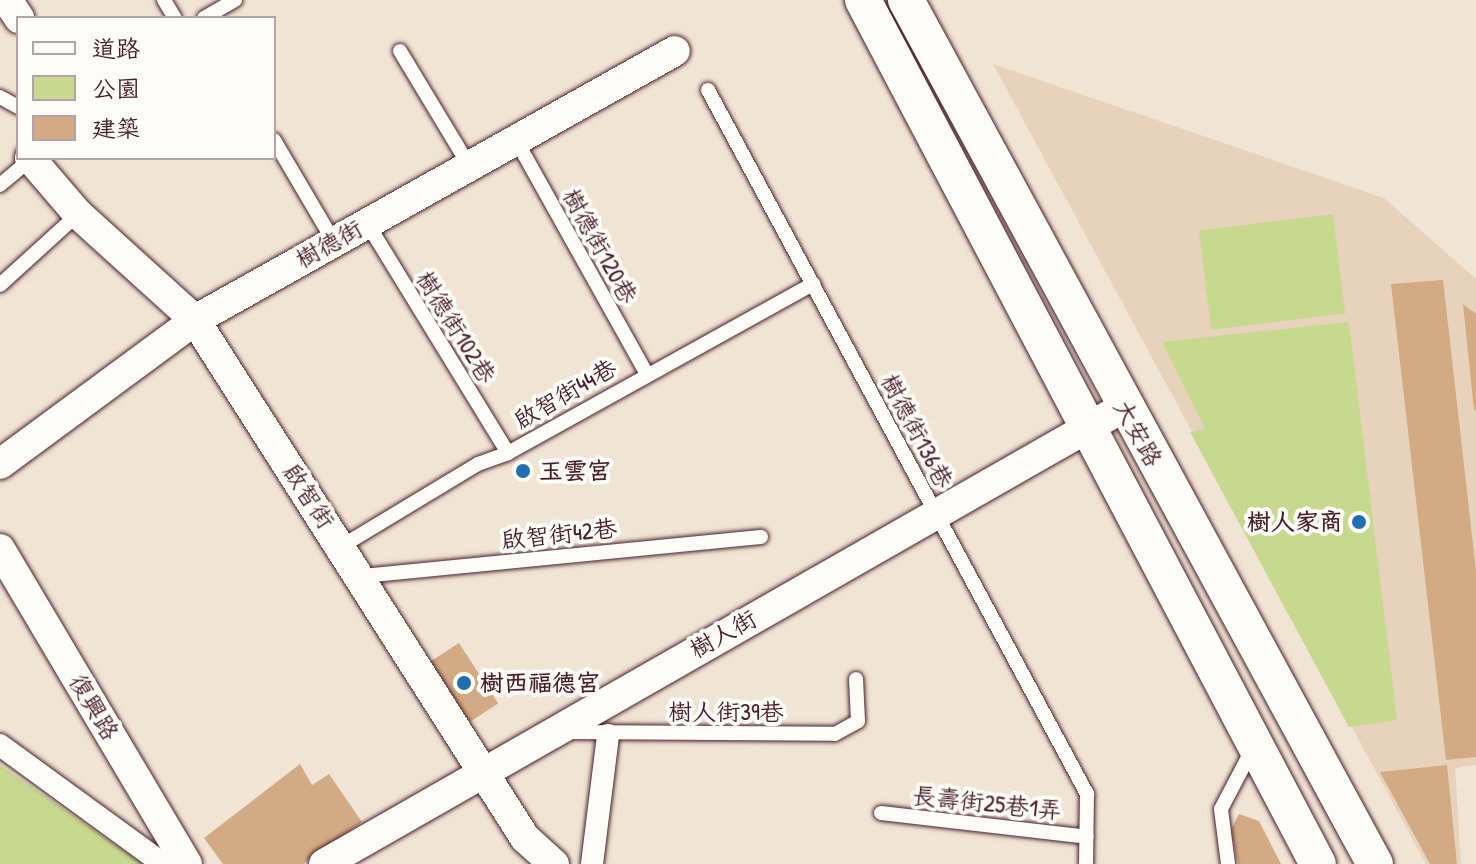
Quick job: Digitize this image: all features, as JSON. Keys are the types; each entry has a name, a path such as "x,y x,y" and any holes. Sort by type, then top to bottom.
{"street":[{"name":"大安路","path":"863,0 1092,429 1318,864"},
{"name":"大安路","path":"906,0 1124,407 1375,864"},
{"name":"樹德街","path":"0,464 195,320 367,223 471,169 516,140 675,51"},
{"name":"啟智街","path":"31,160 78,214 195,320 362,576 525,838 554,864"},
{"name":"樹人街","path":"324,864 483,769 1092,429 1124,407"},
{"name":"復興路","path":"0,549 187,864"},
{"path":"592,864 608,735"},
{"path":"0,745 163,864"}],"lane":[{"path":"207,16 235,0"},
{"path":"400,51 471,169"},
{"name":"樹德街136巷","path":"708,90 1087,794 1087,837"},
{"name":"樹德街120巷","path":"516,140 646,373"},
{"path":"276,143 334,242"},
{"path":"0,185 29,160"},
{"path":"0,285 78,214"},
{"name":"樹德街102巷","path":"367,223 508,453"},
{"name":"啟智街44巷","path":"342,546 478,464 508,453 646,373 813,284"},
{"name":"啟智街42巷","path":"362,576 761,537"},
{"name":"樹人街39巷","path":"550,731 608,735 835,734 858,721 856,679"},
{"path":"1228,864 1221,809 1254,746"},
{"name":"長壽街25巷1弄","path":"881,813 1087,837"},
{"path":"1086,864 1087,837"},
{"path":"525,838 541,864"}],"shaded area":[{"name":"樹人家商","path":"993,64 1384,198 1476,279 1476,765 1455,768 1461,864 1426,864"}],"green space":[{"path":"1333,214 1345,313 1211,330 1199,230"},
{"path":"1349,322 1397,720 1349,727 1190,432 1205,429 1162,342"},
{"path":"0,765 143,864 0,864"}],"building":[{"path":"1443,280 1476,571 1476,757 1446,760 1391,284"},
{"path":"1463,304 1476,314 1476,410 1474,410"},
{"name":"樹西福德宮","path":"459,643 498,703 470,722 430,662"},
{"path":"300,764 312,785 329,774 362,822 303,864 223,864 204,838"},
{"path":"1447,765 1457,864 1430,864 1380,772"},
{"path":"1239,814 1259,821 1281,864 1238,864 1231,829"}],"place":[{"name":"玉雲宮","path":"523,471"},
{"name":"樹人家商","path":"1359,522"},
{"name":"樹西福德宮","path":"464,683"}]}
